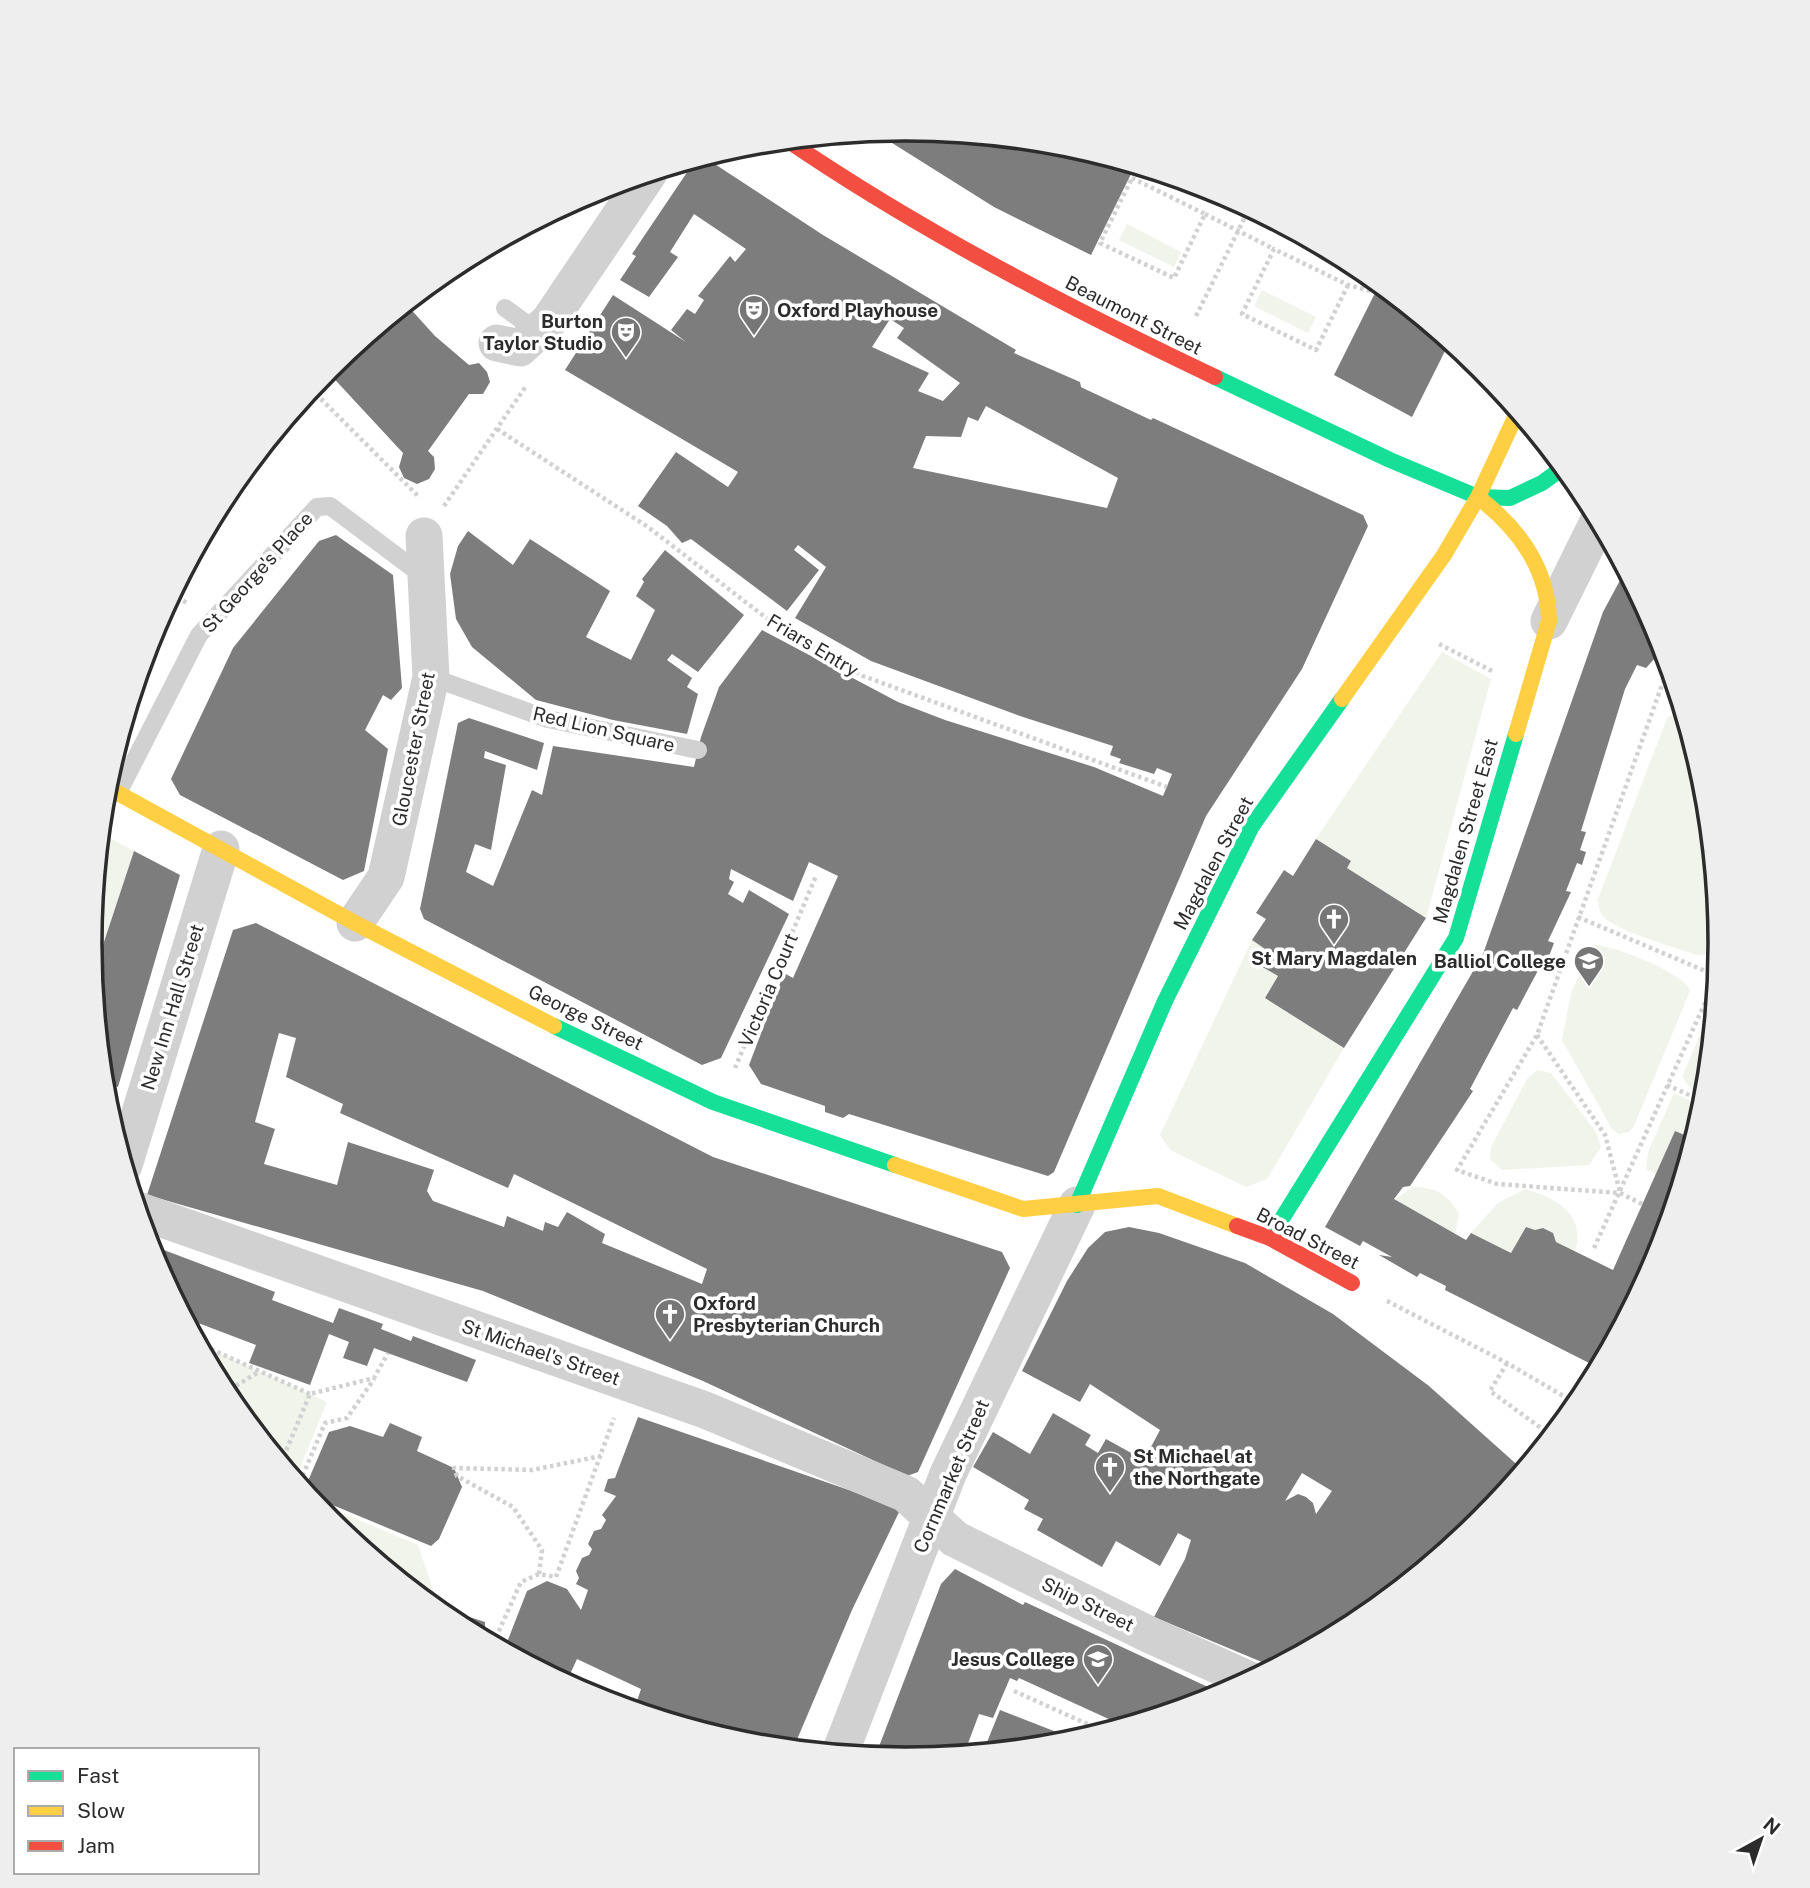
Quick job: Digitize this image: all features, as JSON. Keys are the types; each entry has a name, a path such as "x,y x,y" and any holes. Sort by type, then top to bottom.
{"street":[{"name":"Beaumont Street","path":"798,147 847,181 1069,307 1390,460 1478,497"},
{"path":"518,341 549,321 641,185"},
{"name":"Magdalen Street","path":"1077,1205 1165,1001 1252,826 1444,555 1478,497 1514,420"},
{"path":"1478,497 1510,498 1542,483 1555,473"},
{"name":"Magdalen Street East","path":"1270,1238 1456,938 1549,621 1549,596 1538,567 1512,527 1498,511 1478,497"},
{"name":"Gloucester Street","path":"355,922 386,877 431,677 426,578 431,526"},
{"path":"1549,621 1594,531"},
{"name":"George Street","path":"116,792 553,1026 720,1104 1023,1209 1077,1205"},
{"name":"New Inn Hall Street","path":"129,1150 221,849"},
{"name":"Broad Street","path":"1077,1205 1158,1196 1270,1238 1352,1283"},
{"name":"Cornmarket Street","path":"843,1745 948,1474 1077,1205"},
{"name":"St Michael's Street","path":"149,1214 705,1410 906,1494 932,1519"},
{"name":"Ship Street","path":"932,1519 955,1539 1150,1635 1238,1675"}],"lane":[{"path":"505,307 518,341"},
{"name":"St George's Place","path":"120,773 199,635 317,507 330,506 426,578"},
{"name":"Red Lion Square","path":"431,677 548,719 698,750"}],"path":[{"path":"1205,214 1174,278 1100,243 1132,178 1205,214 1274,249 1348,285 1372,291"},
{"path":"1196,316 1245,217"},
{"path":"1274,249 1242,314 1316,350 1348,285"},
{"path":"318,397 431,526 533,377 518,341"},
{"name":"Friars Entry","path":"497,429 648,527 778,627 863,676 1167,787"},
{"path":"1439,644 1504,677"},
{"path":"1642,1204 1620,1193 1497,1184 1457,1170 1537,1035 1663,682"},
{"name":"Victoria Court","path":"720,1104 816,876"},
{"path":"1578,917 1707,971"},
{"path":"1594,1248 1707,997"},
{"path":"1537,1035 1605,1135 1620,1193"},
{"path":"1667,1085 1694,1097"},
{"name":"Broad Street","path":"1352,1283 1507,1363 1567,1398"},
{"path":"211,1350 257,1373 310,1394 374,1378"},
{"path":"303,1476 325,1423 347,1418 388,1353"},
{"path":"1507,1363 1490,1391 1544,1430"},
{"path":"235,1386 257,1373"},
{"path":"285,1454 310,1394"},
{"path":"497,1636 521,1582 539,1574 556,1577 617,1410"},
{"path":"539,1574 542,1550 513,1507 457,1476 454,1468 532,1470 601,1456"},
{"path":"1014,1691 1090,1725"}],"shaded area":[{"path":"1127,224 1181,252 1174,267 1119,240"},
{"path":"1262,290 1316,317 1308,333 1254,306"},
{"path":"1442,652 1491,679 1426,918 1347,868 1351,861 1316,839"},
{"path":"1675,714 1681,736 1702,839 1708,944 1704,955 1649,939 1614,924 1602,915 1598,899 1668,717"},
{"path":"108,837 134,851 103,945 103,891"},
{"path":"1252,940 1268,951 1260,965 1278,976 1265,998 1344,1048 1267,1179 1246,1187 1170,1150 1160,1135"},
{"path":"1593,945 1615,949 1647,961 1676,976 1690,991 1634,1126 1629,1132 1619,1134 1612,1129 1562,1040 1571,993"},
{"path":"1704,1025 1695,1091 1682,1077"},
{"path":"1537,1070 1551,1073 1596,1132 1601,1147 1589,1165 1502,1170 1490,1159 1491,1147 1527,1079"},
{"path":"1674,1093 1693,1102 1685,1135 1675,1131 1656,1174 1646,1169 1648,1152"},
{"path":"1412,1187 1434,1190 1450,1201 1459,1214 1455,1234 1395,1200"},
{"path":"1525,1189 1547,1197 1566,1210 1576,1227 1578,1238 1575,1251 1556,1242 1553,1233 1543,1228 1526,1228 1511,1253 1471,1233 1498,1203"},
{"path":"211,1349 327,1402 299,1471 237,1390"},
{"path":"335,1510 418,1545 435,1595 375,1548"}],"building":[{"path":"889,141 958,142 1010,147 1062,156 1131,173 1091,255 994,207"},
{"path":"714,164 823,235 1016,350 1014,353 1080,382 1081,387 1151,420 1153,418 1363,515 1368,526 1302,669 1206,816 1054,1172 1048,1176 849,1114 843,1118 825,1112 825,1106 761,1084 749,1065 784,973 793,978 838,876 809,862 793,901 731,869 729,879 734,882 728,894 743,903 749,890 789,914 721,1058 702,1065 424,919 420,909 458,723 469,718 544,743 537,770 485,751 484,758 506,765 491,850 475,844 466,872 493,886 532,790 542,795 553,746 694,767 701,737 719,687 762,630 898,702 945,720 1094,767 1163,796 1172,774 1157,768 1154,774 1119,763 1121,759 1110,755 1113,746 1023,717 871,661 795,618 826,567 798,545 794,550 819,570 787,611 691,539 682,543 667,526 638,506 676,452 728,487 738,472 565,370 613,295 686,342 671,330 687,309 695,314 704,300 698,296 730,256 735,262 746,249 694,214 670,252 678,257 649,297 620,280 636,256 632,254 688,171","holes":["890,319 904,328 897,338 960,383 943,401 918,391 929,373 872,347","986,406 1118,478 1107,508 913,468 926,436 961,437 968,417 978,421"]},
{"path":"1375,293 1446,350 1412,417 1334,375"},
{"path":"412,310 435,336 469,365 479,363 487,372 490,382 483,394 469,394 428,451 434,457 435,469 429,479 417,484 404,478 399,467 403,453 334,379 375,340"},
{"path":"468,531 513,565 530,539 610,591 586,637 631,660 655,610 636,596 644,582 642,579 665,550 744,615 698,672 672,654 667,660 692,678 687,687 698,694 687,734 613,720 536,700 472,647 456,619 450,574 458,546"},
{"path":"336,535 393,575 402,688 391,700 383,695 365,730 388,749 364,871 343,880 180,795 171,779 233,648 319,541"},
{"path":"1621,579 1655,658 1646,668 1637,665 1625,689 1581,831 1586,832 1580,850 1586,852 1582,865 1577,863 1566,891 1571,892 1548,941 1554,943 1546,964 1542,963 1517,1010 1513,1008 1470,1089 1473,1091 1410,1186 1403,1187 1394,1199 1466,1240 1471,1233 1511,1253 1526,1227 1535,1230 1543,1228 1553,1233 1556,1242 1613,1270 1675,1131 1685,1135 1666,1202 1647,1251 1626,1299 1590,1363 1445,1290 1446,1286 1420,1273 1417,1277 1379,1255 1392,1257 1363,1241 1360,1246 1325,1227 1483,954 1603,612"},
{"name":"St Mary Magdalen","path":"1316,839 1351,861 1347,868 1426,918 1344,1048 1265,998 1278,976 1259,965 1268,951 1252,940 1266,919 1256,913 1284,870 1293,876"},
{"path":"134,851 180,875 118,1087 114,1086 108,1049 103,997 103,945"},
{"path":"256,923 713,1157 1002,1252 1010,1268 918,1472 907,1476 703,1381 483,1291 147,1195 233,930","holes":["279,1033 296,1038 286,1077 343,1104 340,1113 508,1188 514,1174 707,1269 702,1284 602,1243 605,1234 567,1212 558,1227 545,1222 543,1231 507,1216 504,1227 433,1201 427,1191 434,1170 348,1142 337,1185 264,1164 275,1129 255,1122"]},
{"path":"1129,1227 1159,1233 1245,1263 1333,1314 1429,1386 1517,1464 1473,1512 1435,1548 1394,1581 1307,1640 1264,1663 1154,1617 1185,1559 1191,1540 1178,1533 1160,1566 1116,1541 1102,1567 1037,1530 1043,1519 1024,1509 1029,1500 973,1467 993,1432 1030,1454 1053,1413 1091,1435 1085,1445 1098,1453 1106,1439 1144,1460 1160,1430 1090,1384 1080,1402 1022,1371 1067,1281 1088,1248 1105,1232","holes":["1302,1473 1332,1491 1316,1514 1313,1503 1306,1497 1298,1494 1285,1501"]},
{"path":"162,1249 275,1292 272,1300 333,1323 339,1308 383,1324 381,1329 411,1341 413,1336 476,1360 467,1382 374,1348 367,1366 343,1358 349,1342 329,1334 310,1385 249,1363 256,1345 196,1322"},
{"path":"638,1417 901,1508 852,1610 797,1740 697,1720 647,1705 637,1701 641,1689 577,1659 570,1674 507,1642 527,1591 547,1581 567,1589 581,1610 588,1590 576,1584 579,1578 576,1571 582,1558 589,1555 592,1549 588,1544 594,1531 601,1529 606,1520 602,1515 616,1496 604,1491 608,1479 615,1478"},
{"path":"390,1423 422,1437 417,1451 454,1468 462,1487 439,1539 431,1546 329,1503 308,1481 329,1432 350,1426 383,1437"},
{"path":"955,1569 1023,1605 1025,1602 1209,1687 1112,1720 1019,1678 1017,1681 1010,1678 993,1718 979,1714 967,1745 879,1747 941,1584"},
{"path":"464,1615 485,1622 485,1629"},
{"path":"1000,1710 1058,1733 1010,1741 987,1743"}],"traffic: fast":[{"path":"1215,377 1390,460 1478,497 1510,498 1542,483 1555,473"},
{"path":"1077,1205 1165,1001 1252,826 1342,699"},
{"path":"1270,1238 1456,938 1516,734"},
{"path":"554,1026 713,1102 895,1165"}],"traffic: slow":[{"path":"1478,497 1514,420"},
{"path":"1342,699 1444,555 1478,497 1506,522 1528,551 1537,567 1547,602 1549,621 1516,734"},
{"path":"116,792 355,923 554,1026"},
{"path":"895,1165 1023,1209 1158,1196 1237,1226"}],"traffic: jam":[{"path":"798,147 890,206 997,267 1215,377"},
{"path":"1237,1226 1270,1238 1352,1283"}],"place":[{"name":"Oxford Playhouse","path":"754,337"},
{"name":"Burton Taylor Studio","path":"626,359"},
{"name":"St Mary Magdalen","path":"1334,946"},
{"name":"Balliol College","path":"1589,988"},
{"name":"Oxford Presbyterian Church","path":"670,1341"},
{"name":"St Michael at the Northgate","path":"1110,1494"},
{"name":"Jesus College","path":"1098,1686"}]}
